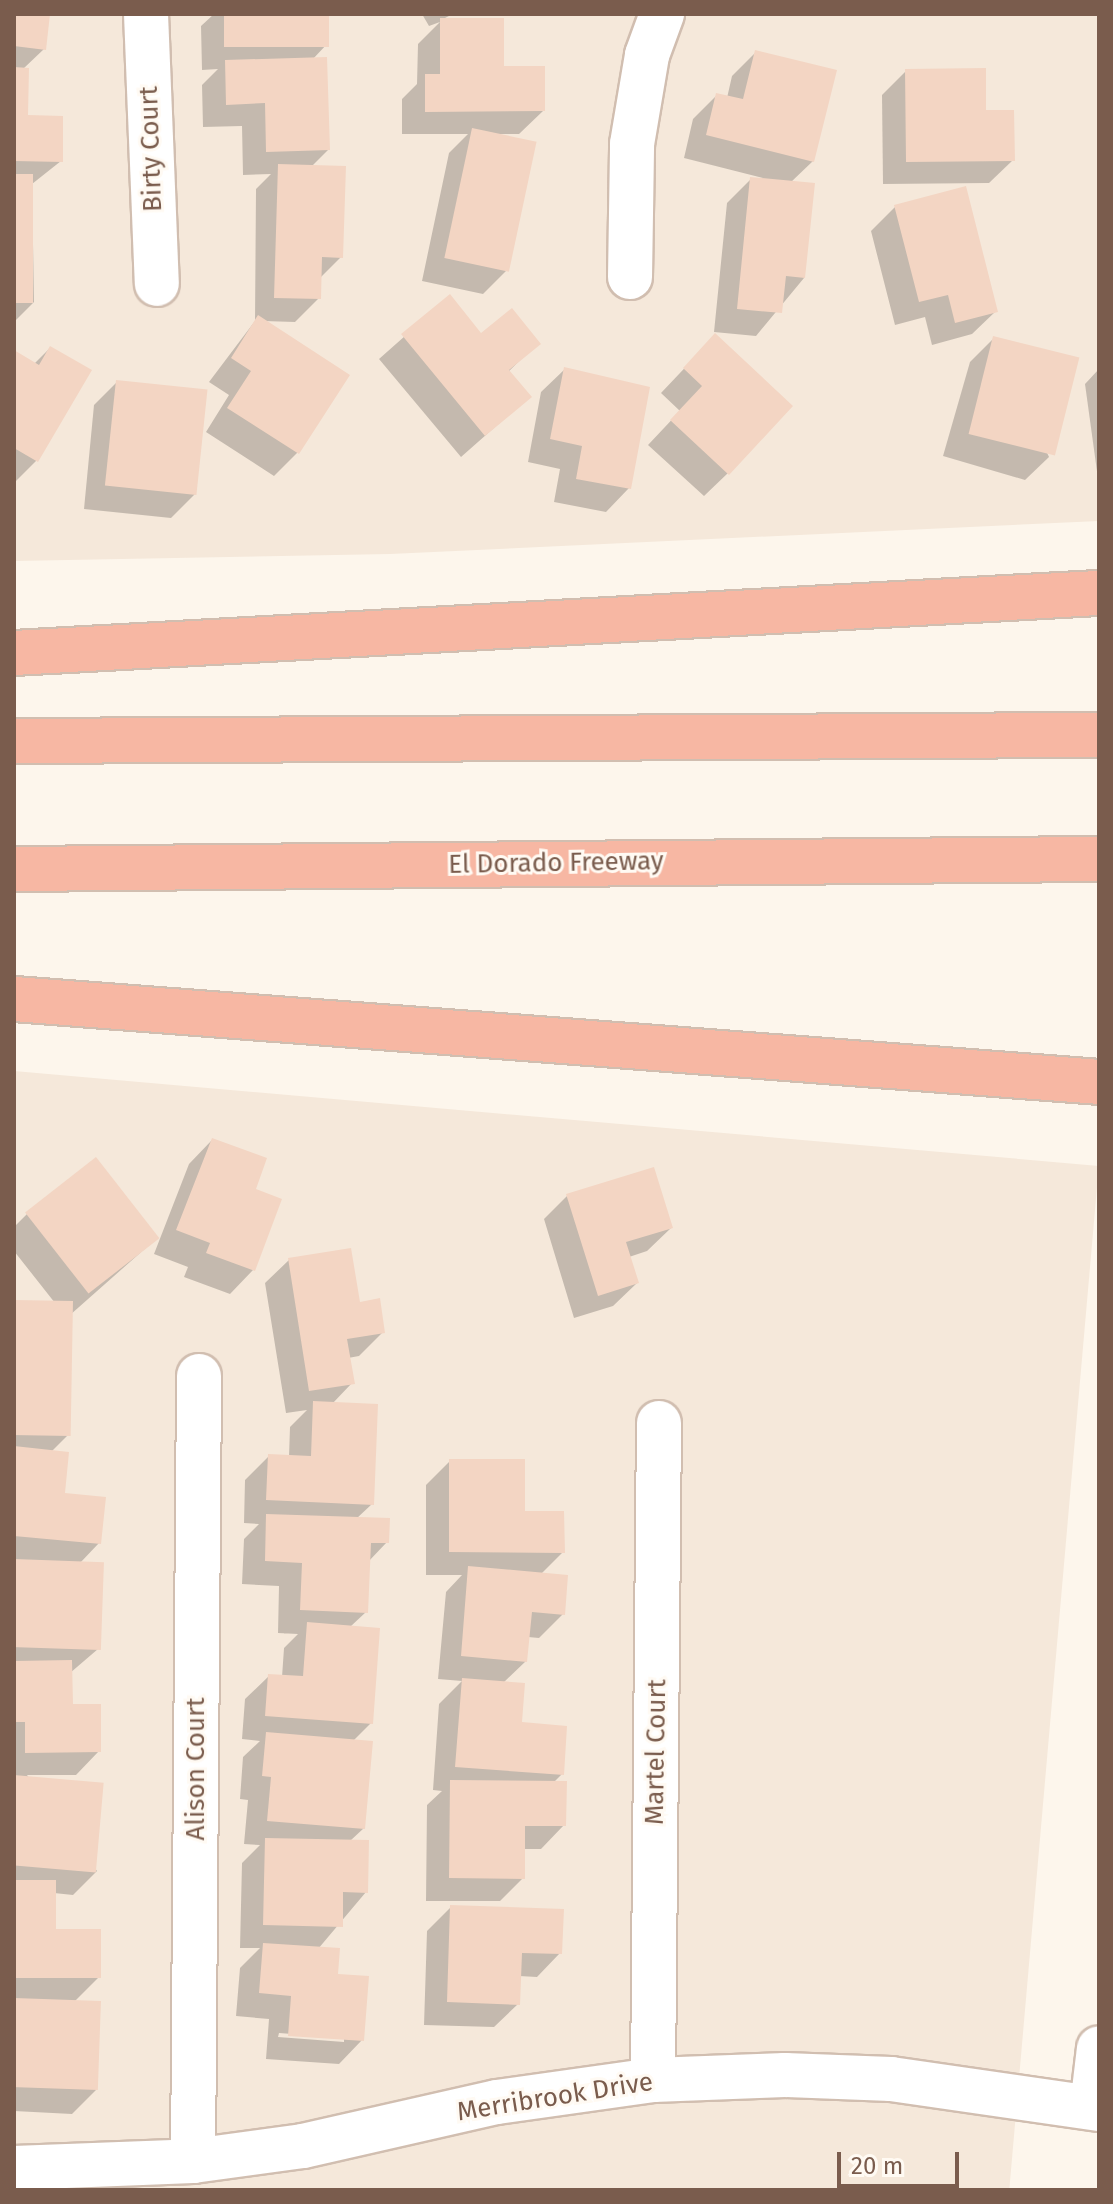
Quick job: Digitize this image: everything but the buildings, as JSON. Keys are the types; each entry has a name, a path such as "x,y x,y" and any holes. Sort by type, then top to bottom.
{"highway":[{"path":"14,653 1099,593"},
{"path":"14,741 1099,735"},
{"name":"El Dorado Freeway","path":"14,869 1099,859"},
{"path":"14,999 1099,1082"}],"street":[{"name":"Birty Court","path":"146,14 157,284"},
{"path":"630,277 632,144 647,55 662,14"},
{"name":"Alison Court","path":"193,2161 199,1376"},
{"name":"Martel Court","path":"653,2080 659,1423"},
{"path":"1096,2108 1099,2048"},
{"name":"Merribrook Drive","path":"14,2168 193,2161 303,2146 497,2102 653,2080 785,2075 891,2079 1096,2108"}],"shaded area":[{"path":"14,14 1099,14 1099,521 390,554 14,561"},
{"path":"14,1071 1099,1166 1009,2190 14,2190"}]}
